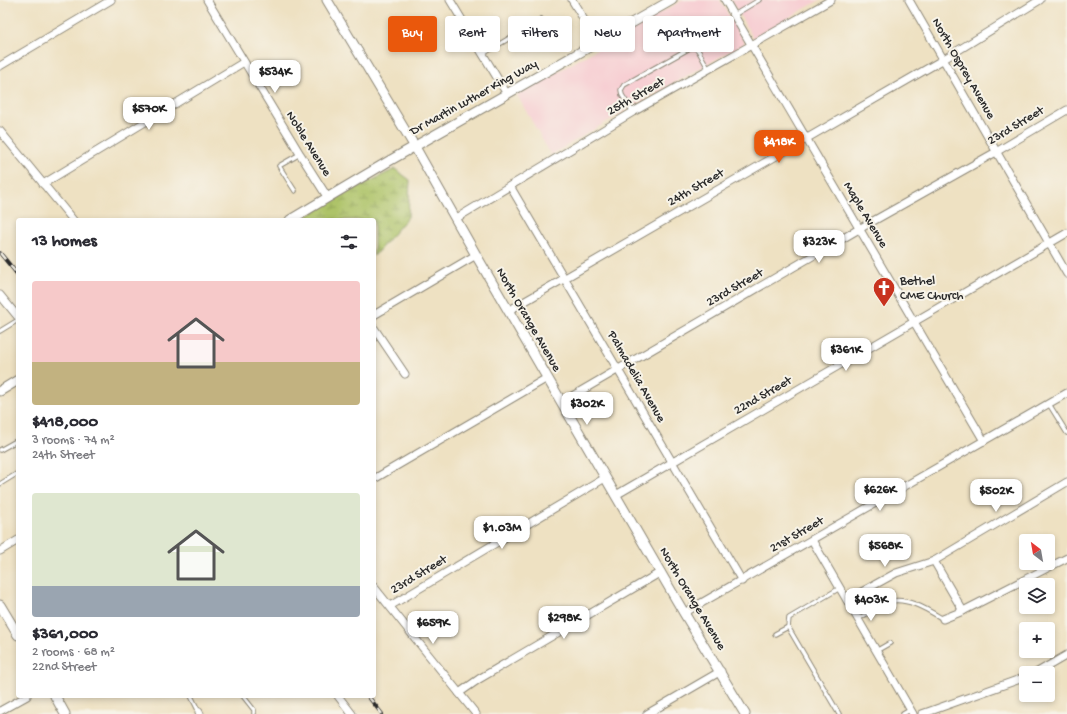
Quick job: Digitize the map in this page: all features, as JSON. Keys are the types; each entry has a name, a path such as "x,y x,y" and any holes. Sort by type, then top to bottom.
{"street":[{"path":"0,66 111,0"},
{"name":"Noble Avenue","path":"207,0 328,198"},
{"name":"North Orange Avenue","path":"327,0 415,146 455,219 684,613 746,714"},
{"path":"450,0 507,94"},
{"path":"572,0 582,16"},
{"name":"Dr Martin Luther King Way","path":"635,22 672,0"},
{"name":"Maple Avenue","path":"725,0 984,441"},
{"name":"25th Street","path":"455,219 633,112 831,0"},
{"name":"North Osprey Avenue","path":"909,0 1067,274"},
{"name":"24th Street","path":"508,311 944,59 1037,1"},
{"name":"Dr Martin Luther King Way","path":"293,218 415,146 582,52"},
{"path":"43,184 244,62"},
{"name":"23rd Street","path":"562,402 1067,110"},
{"path":"0,131 71,218"},
{"name":"Palmadelia Avenue","path":"510,186 742,581"},
{"name":"22nd Street","path":"616,495 1067,233"},
{"path":"376,315 476,255"},
{"path":"0,295 16,315"},
{"path":"376,331 405,374"},
{"path":"376,478 547,378"},
{"path":"0,391 16,381"},
{"name":"21st Street","path":"684,613 1067,393"},
{"name":"23rd Street","path":"390,606 605,478"},
{"path":"847,600 896,573 934,561 1067,482"},
{"path":"812,540 912,712"},
{"path":"0,551 16,541"},
{"path":"943,619 963,611 1067,558"},
{"path":"934,561 963,611"},
{"path":"459,692 660,572"},
{"path":"376,589 476,714"},
{"path":"0,604 16,632"},
{"path":"1048,666 1067,655"},
{"path":"647,714 721,672"},
{"path":"922,714 1019,679"},
{"path":"0,712 24,698"},
{"path":"56,698 65,714"},
{"path":"340,698 352,714"}],"lane":[{"path":"734,15 758,0"},
{"path":"483,54 508,39"},
{"path":"633,112 622,95 621,90 624,86 690,48 695,48 698,50 709,70"},
{"path":"295,191 279,166 300,154"},
{"path":"0,331 16,321"},
{"path":"1049,404 1067,433"},
{"path":"0,450 16,441"},
{"path":"0,484 16,474"},
{"path":"840,588 789,618 788,627 840,714"},
{"path":"858,619 894,600 902,600 916,605 943,619"},
{"path":"776,634 788,627"},
{"path":"876,651 890,643"},
{"path":"192,698 199,713"},
{"path":"245,698 254,710 254,714"},
{"path":"903,714 912,712"}],"shaded area":[{"path":"683,0 720,0 729,16 655,16"},
{"path":"731,0 820,0 753,38"},
{"path":"643,23 643,52 729,52 551,155 517,95 592,52 635,52 635,27"},
{"path":"734,24 745,43 734,49"}],"green space":[{"path":"395,169 410,180 408,217 376,254 376,218 303,218 342,195"}],"railway":[{"path":"0,253 16,273"},
{"path":"370,698 382,714"}],"place":[{"name":"Bethel CME Church","path":"884,308"}]}
